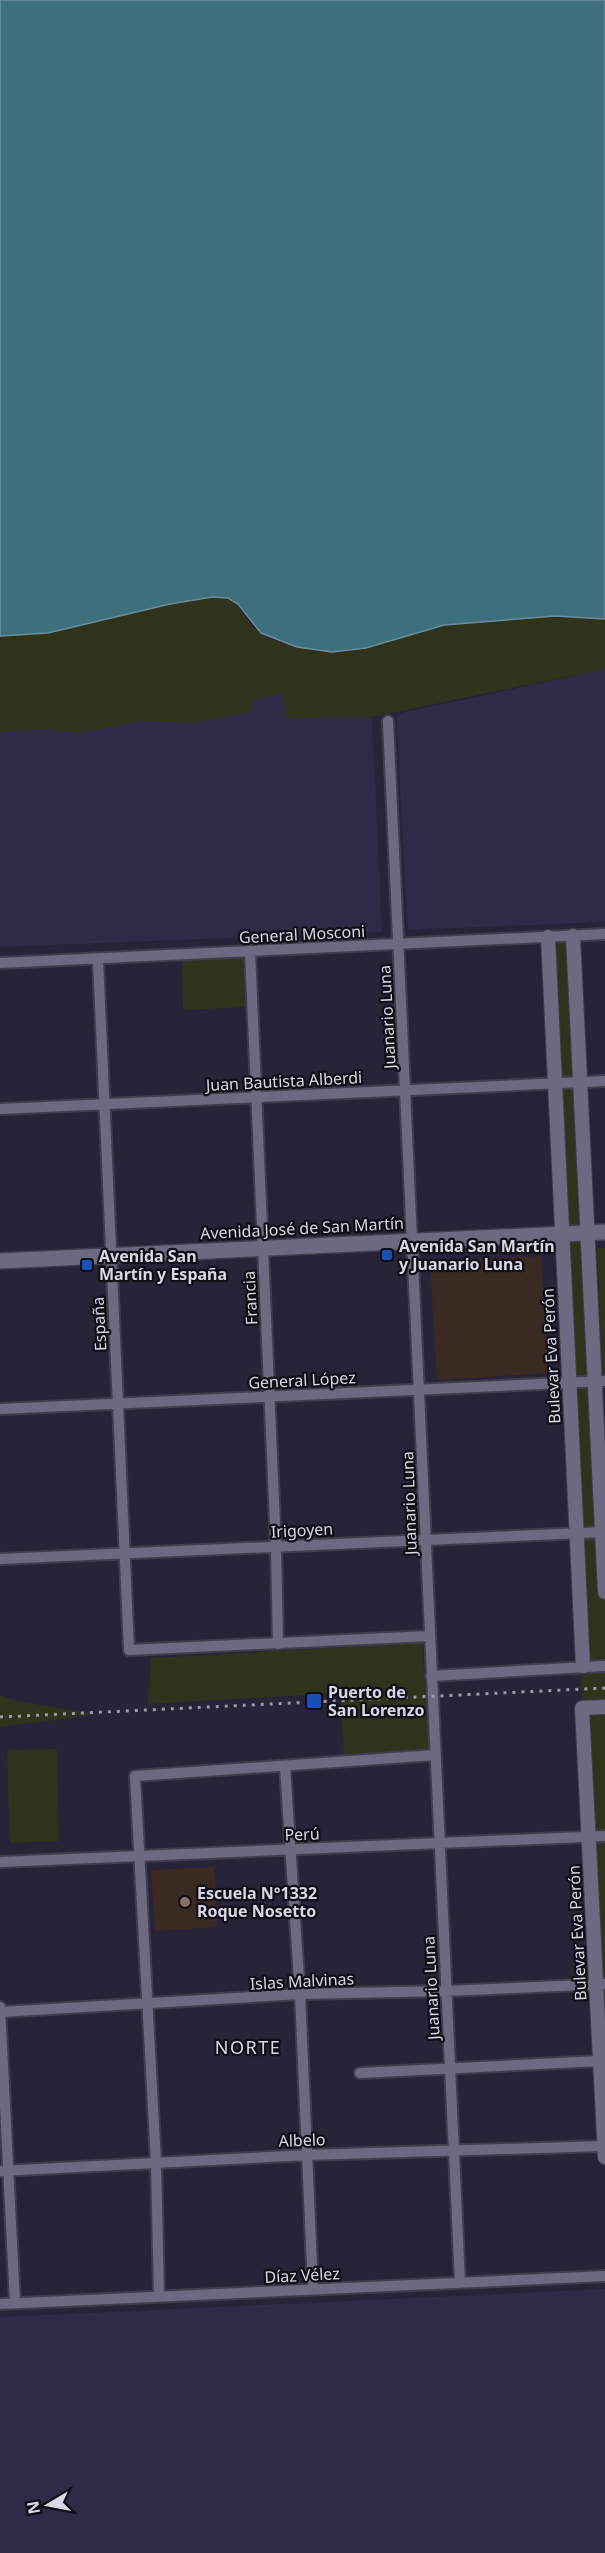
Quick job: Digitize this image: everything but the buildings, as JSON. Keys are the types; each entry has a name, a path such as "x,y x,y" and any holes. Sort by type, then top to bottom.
{"main road":[{"name":"Avenida José de San Martín","path":"0,1261 605,1232"}],"street":[{"name":"Juanario Luna","path":"388,721 460,2283"},
{"name":"General Mosconi","path":"0,963 605,934"},
{"path":"573,936 587,1232 600,1381 605,1592"},
{"name":"Bulevar Eva Perón","path":"548,937 583,1666"},
{"name":"Francia","path":"250,951 270,1396 278,1644"},
{"name":"España","path":"98,960 129,1650 278,1644"},
{"name":"Juan Bautista Alberdi","path":"0,1109 605,1081"},
{"name":"General López","path":"0,1409 600,1381"},
{"name":"Irigoyen","path":"0,1559 603,1532"},
{"path":"278,1644 429,1636"},
{"path":"431,1676 605,1665"},
{"name":"Bulevar Eva Perón","path":"605,1707 582,1708 600,1984 600,2061 605,2157"},
{"path":"159,2296 156,2162 135,1776 435,1755"},
{"path":"285,1767 300,1994 313,2289"},
{"name":"Perú","path":"0,1862 605,1836"},
{"name":"Islas Malvinas","path":"0,2012 148,2005 300,1994 446,1991 600,1984"},
{"path":"0,2006 4,2171 15,2303"},
{"path":"360,2073 600,2061"},
{"name":"Albelo","path":"4,2171 307,2155 605,2146"},
{"name":"Díaz Vélez","path":"0,2304 605,2276"}],"shaded area":[{"path":"605,669 605,922 408,930 396,714"},
{"path":"282,693 288,718 372,717 382,932 0,947 0,732 42,729 77,733 141,721 193,723 251,712 251,700"},
{"path":"541,1256 548,1373 437,1380 430,1262"},
{"name":"Escuela N°1332 Roque Nosetto","path":"214,1867 217,1927 155,1931 151,1870"},
{"path":"605,2289 605,2553 0,2553 0,2317"}],"green space":[{"path":"212,597 223,598 236,604 253,627 271,639 304,649 333,652 364,648 441,625 482,619 523,617 605,619 605,669 372,717 287,718 282,693 252,700 252,712 193,723 141,721 77,733 42,729 0,732 0,636 48,633 170,604"},
{"path":"573,936 605,1592 605,2157 548,937"},
{"path":"243,958 245,1007 183,1010 182,961"},
{"path":"597,1248 605,1248 605,1373 603,1374"},
{"path":"422,1643 429,1748 344,1755 340,1693 148,1704 151,1658"},
{"path":"0,1695 17,1701 92,1714 0,1727"},
{"path":"57,1749 59,1841 10,1843 7,1750"}],"water":[{"path":"0,0 605,0 605,619 555,616 444,625 366,648 332,652 297,647 261,633 238,604 228,598 212,597 170,604 48,633 0,636"}],"railway":[{"path":"0,1717 605,1688"}],"place":[{"name":"Avenida San Martín y Juanario Luna","path":"387,1255"},
{"name":"Avenida San Martín y España","path":"87,1265"},
{"name":"Puerto de San Lorenzo","path":"314,1701"},
{"name":"Escuela N°1332 Roque Nosetto","path":"185,1902"}],"district":[{"name":"NORTE","path":"248,2048"}]}
